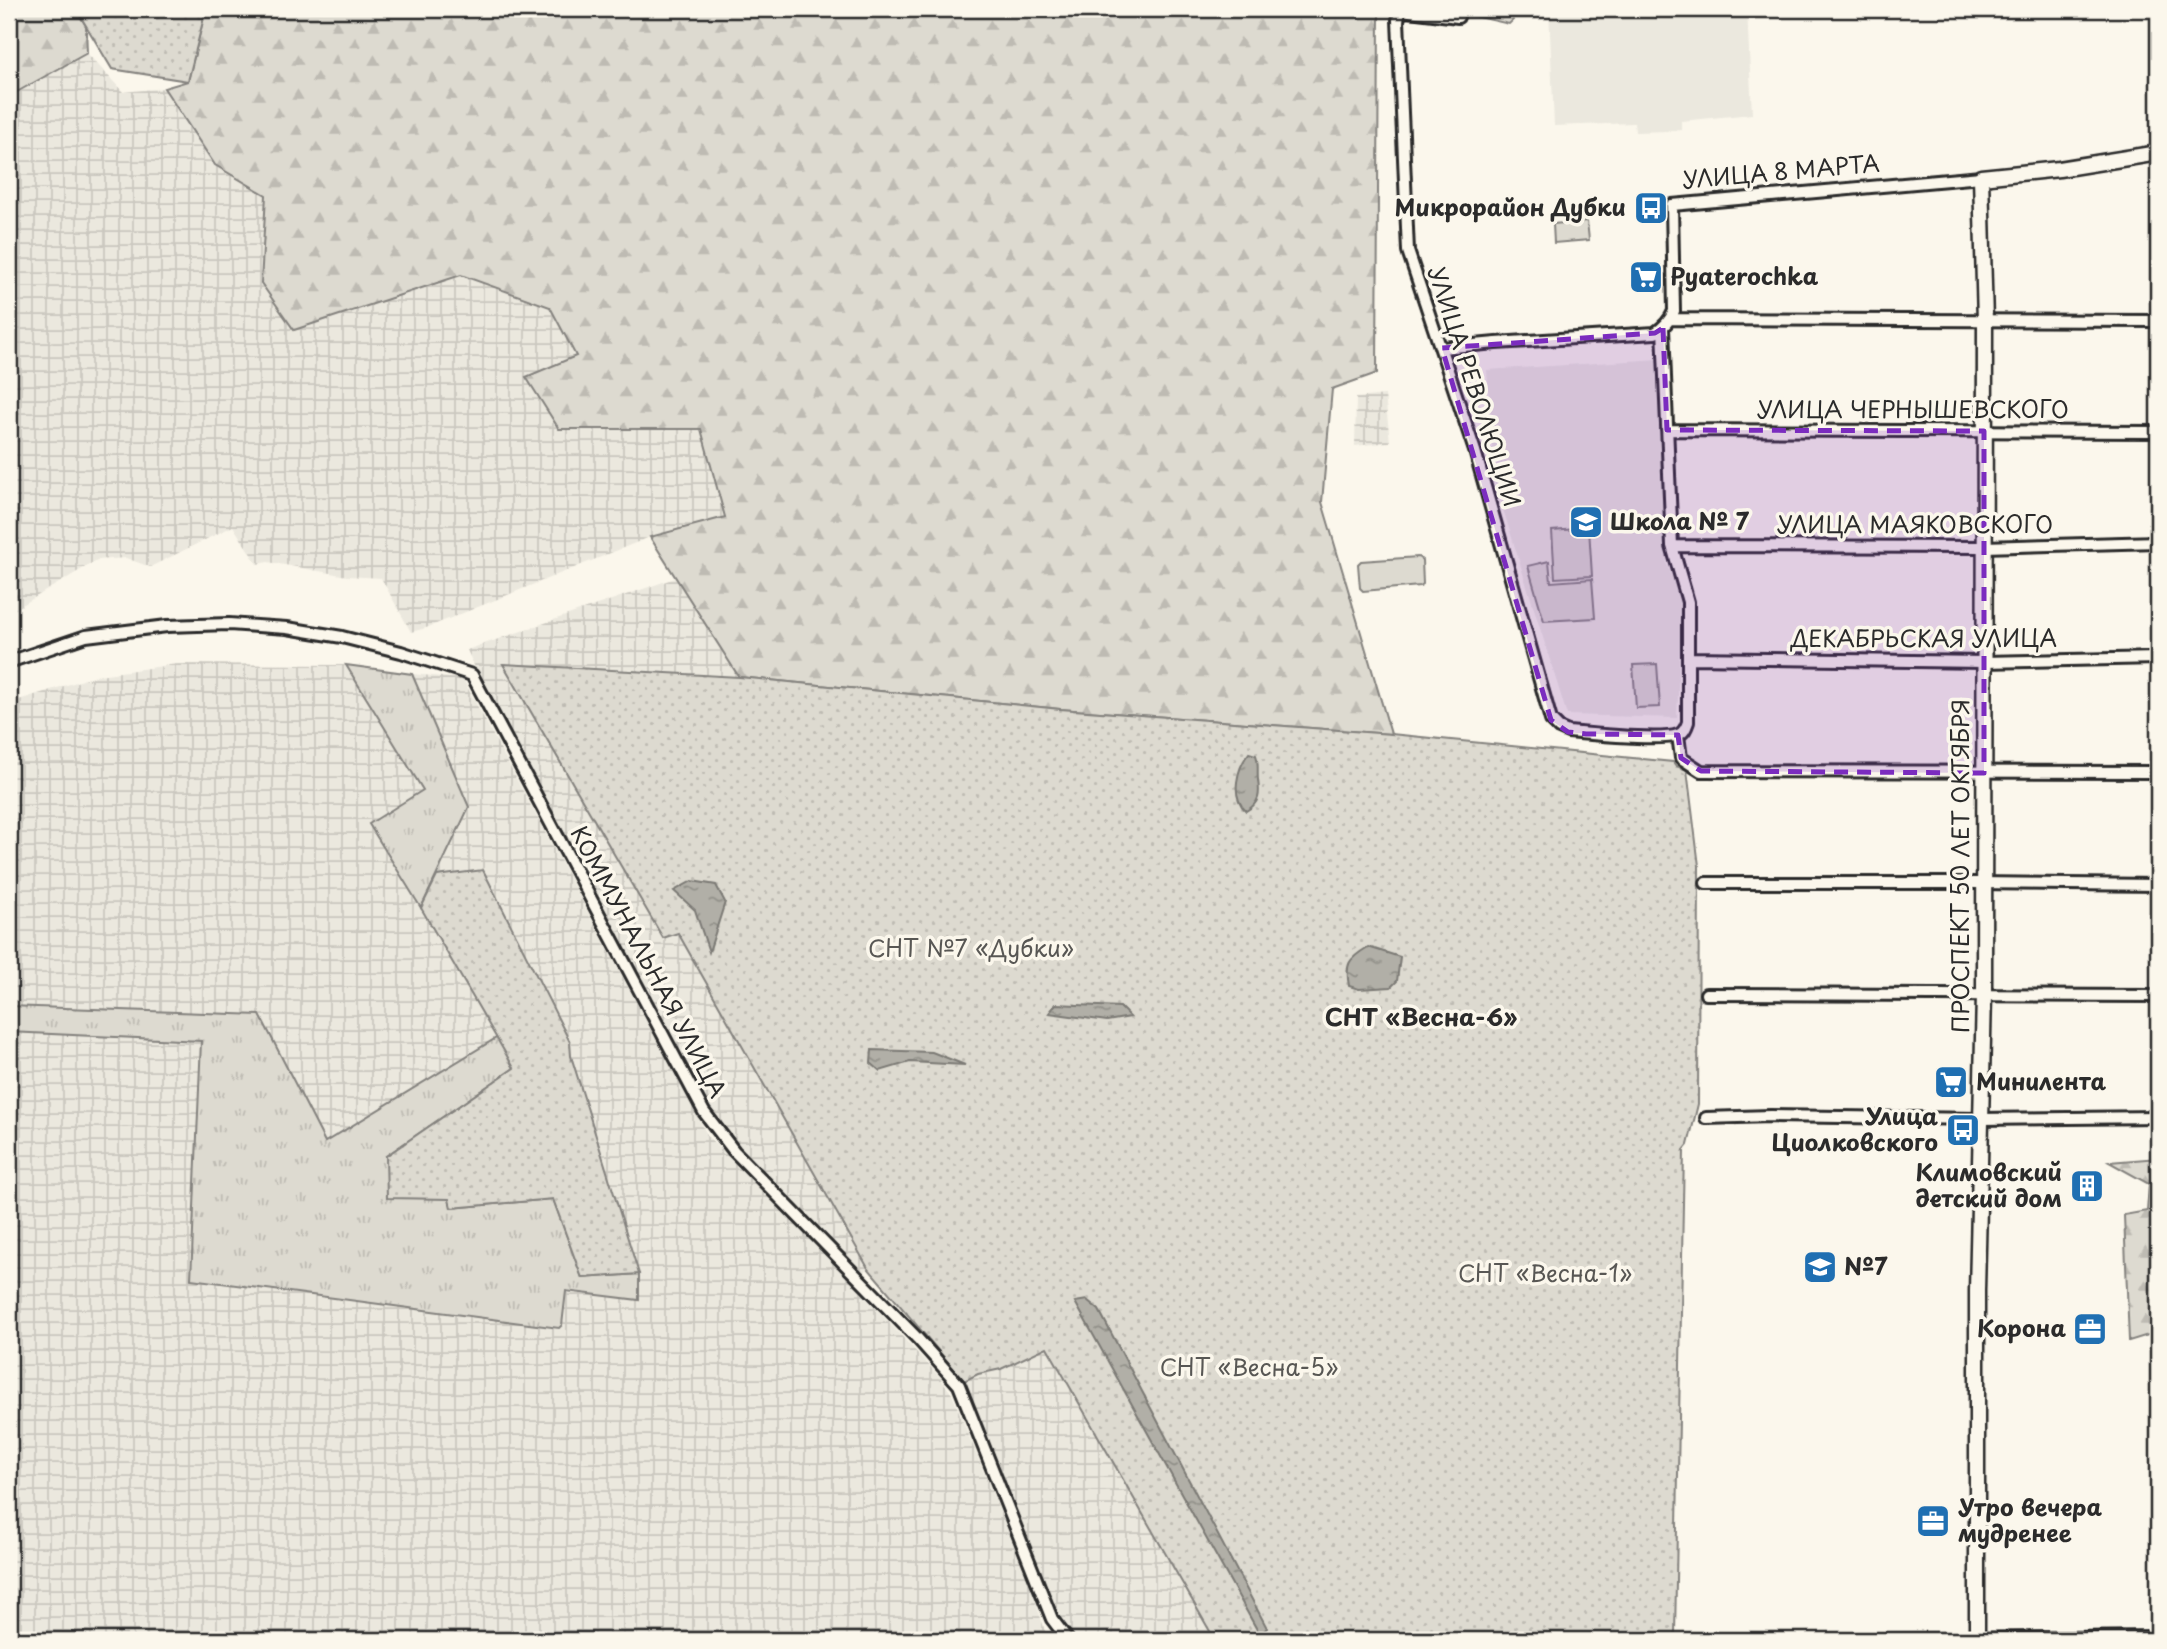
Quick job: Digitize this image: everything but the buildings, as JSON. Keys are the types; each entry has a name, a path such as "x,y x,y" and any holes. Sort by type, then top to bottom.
{"main road":[{"name":"УЛИЦА 8 МАРТА","path":"1981,177 2059,169 2158,153"},
{"name":"ПРОСПЕКТ 50 ЛЕТ ОКТЯБРЯ","path":"1977,1639 1977,1292 1984,995 1985,321 1981,177"}],"street":[{"name":"УЛИЦА РЕВОЛЮЦИИ","path":"1454,10 1458,17 1401,10 1398,20 1408,251 1475,451 1551,720 1568,732 1662,737 1678,735"},
{"name":"УЛИЦА 8 МАРТА","path":"1667,324 1674,311 1672,205 1981,177"},
{"path":"1442,348 1655,333 1667,324 2158,321"},
{"path":"1667,324 1667,430 1672,545 1688,602 1688,722 1685,731 1678,735 1681,758 1701,771 2158,772"},
{"name":"УЛИЦА ЧЕРНЫШЕВСКОГО","path":"1667,430 2158,432"},
{"name":"УЛИЦА МАЯКОВСКОГО","path":"1672,545 1984,547 2158,542"},
{"name":"КОММУНАЛЬНАЯ УЛИЦА","path":"9,662 86,636 167,626 229,624 287,628 342,637 472,675 704,1112 734,1151 918,1339 959,1385 1052,1619 1068,1640"},
{"name":"ДЕКАБРЬСКАЯ УЛИЦА","path":"1689,658 1984,662 2158,658"},
{"path":"1706,883 2158,885"},
{"path":"1706,994 2158,996"},
{"path":"1706,1118 2158,1117"},
{"path":"1881,1640 2158,1637"}],"highlighted area":[{"path":"1663,328 1667,430 1984,431 1984,773 1701,771 1681,758 1678,735 1568,732 1551,720 1442,348 1655,333"}],"shaded area":[{"path":"1549,9 1747,9 1752,114 1681,121 1681,130 1669,131 1635,132 1634,123 1554,126"},
{"path":"87,53 123,92 164,88 215,165 266,195 261,283 294,330 461,275 550,307 576,356 527,377 559,429 701,428 725,517 650,537 411,632 381,578 347,576 268,562 257,564 233,526 150,567 126,558 97,560 9,613 9,147 15,93"},
{"name":"Школа № 7","path":"1659,359 1667,564 1682,601 1677,718 1567,715 1494,480 1487,370"},
{"path":"1385,395 1390,442 1355,446 1356,398"},
{"path":"675,578 739,677 503,664 663,938 678,933 868,1268 859,1277 725,1135 484,688 467,650"},
{"path":"177,664 346,665 424,791 369,824 498,1037 325,1142 260,1016 9,1006 9,703 99,675"},
{"path":"412,674 463,679 709,1138 750,1174 939,1376 952,1394 1032,1590 1048,1640 9,1640 9,1032 201,1041 191,1279 562,1325 566,1291 639,1300 638,1274 571,1056 570,1042 483,870 437,876 468,807"},
{"path":"1047,1347 1215,1640 1077,1640 1061,1622 964,1381 978,1374 1001,1369"}],"green space":[{"path":"9,9 76,9 86,26 87,53 15,93 9,147"},
{"path":"76,9 247,9 205,13 188,81 112,69"},
{"path":"247,9 1379,9 1377,373 1332,389 1322,502 1391,734 1060,709 739,677 650,537 725,517 701,429 559,429 526,377 576,356 550,307 461,275 294,330 261,283 266,195 215,165 164,88 188,81 205,13"},
{"path":"1444,9 1509,9 1513,20 1509,24"},
{"path":"1587,221 1589,240 1554,243 1553,224"},
{"path":"1589,528 1592,576 1555,578 1552,531"},
{"path":"1418,557 1422,560 1423,584 1420,586 1363,591 1360,588 1358,564 1361,561"},
{"path":"1549,561 1551,582 1592,579 1595,618 1544,621 1528,566"},
{"path":"503,664 739,677 1060,709 1391,734 1673,762 1687,770 1699,866 1698,1104 1688,1145 1684,1150 1675,1635 1483,1640 1215,1640 1047,1347 1001,1369 978,1374 964,1381 868,1268 678,933 663,938"},
{"path":"1657,664 1660,707 1636,708 1633,665"},
{"path":"346,665 412,674 469,807 421,908 369,824 423,790"},
{"path":"483,870 570,1042 571,1056 639,1274 582,1278 553,1199 451,1208 449,1199 387,1198 386,1156 514,1068 421,908 437,876"},
{"path":"9,1006 260,1015 325,1142 498,1037 514,1068 386,1156 449,1199 452,1208 553,1199 582,1278 639,1274 639,1300 566,1291 562,1325 559,1328 191,1279 201,1041 9,1032"},
{"path":"2158,1158 2158,1332 2129,1341 2124,1215 2147,1211 2149,1184 2109,1162"}],"water":[{"path":"1249,753 1257,758 1259,794 1254,805 1246,811 1238,798 1237,782 1241,766"},
{"path":"692,881 716,885 725,902 709,952 695,910 674,891"},
{"path":"1368,947 1400,957 1397,981 1391,987 1359,989 1349,986 1348,967 1356,955"},
{"path":"1056,1004 1120,1007 1130,1017 1107,1021 1049,1013"},
{"path":"872,1050 932,1052 965,1065 910,1062 880,1071 871,1063"},
{"path":"1087,1300 1099,1310 1267,1628 1260,1635 1075,1302"}],"waterway":[{"path":"1977,326 1977,427"}],"place":[{"name":"Микрорайон Дубки","path":"1651,208"},
{"name":"Pyaterochka","path":"1646,277"},
{"name":"Школа № 7","path":"1586,522"},
{"name":"Минилента","path":"1951,1082"},
{"name":"Улица Циолковского","path":"1963,1130"},
{"name":"Климовский детский дом","path":"2087,1186"},
{"name":"№7","path":"1820,1267"},
{"name":"Корона","path":"2090,1329"},
{"name":"Утро вечера мудренее","path":"1933,1521"}],"district":[{"name":"СНТ «Весна-6»","path":"1421,1018"}],"park label":[{"name":"СНТ №7 «Дубки»","path":"971,949"},
{"name":"СНТ «Весна-1»","path":"1545,1274"},
{"name":"СНТ «Весна-5»","path":"1249,1368"}]}
